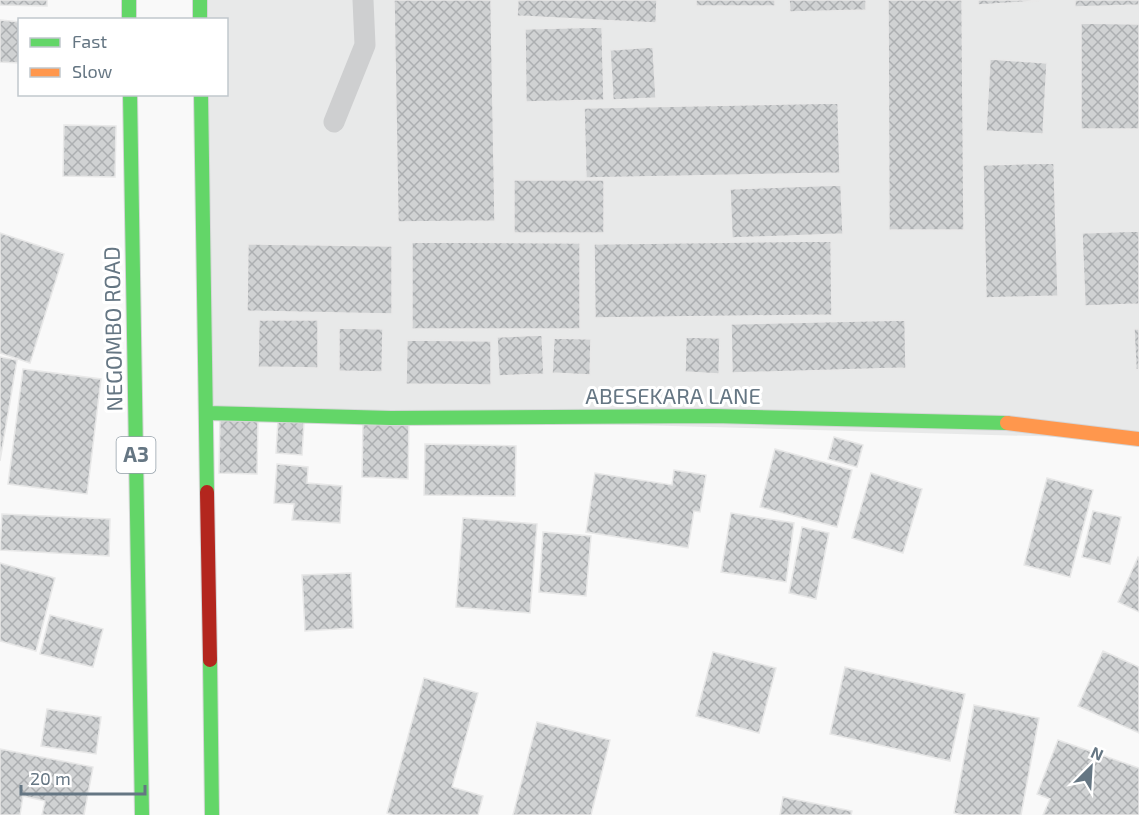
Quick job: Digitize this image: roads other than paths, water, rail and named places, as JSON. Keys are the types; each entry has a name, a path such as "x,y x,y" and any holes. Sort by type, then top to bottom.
{"main road":[{"path":"129,0 129,18"},
{"path":"200,0 200,18"},
{"name":"NEGOMBO ROAD","path":"130,96 142,815"},
{"path":"201,96 212,815"},
{"name":"ABESEKARA LANE","path":"206,413 391,418 713,416 1012,423 1139,439"}],"lane":[{"path":"334,122 365,45 363,0"}]}
